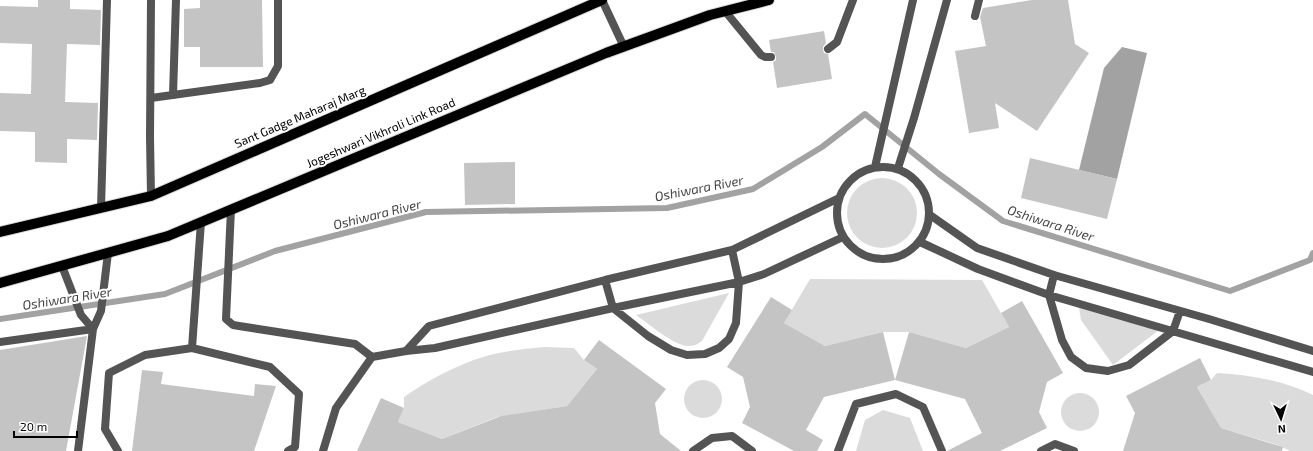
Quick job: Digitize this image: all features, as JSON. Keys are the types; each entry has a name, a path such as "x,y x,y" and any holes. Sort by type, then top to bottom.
{"main road":[{"name":"Sant Gadge Maharaj Marg","path":"0,232 151,196 602,0"},
{"name":"Jogeshwari Vikhroli Link Road","path":"0,283 168,236 606,53 710,15 769,0"}],"street":[{"path":"101,208 107,0"},
{"path":"151,0 151,196"},
{"path":"173,95 176,0"},
{"path":"151,98 260,83 270,80 278,66 278,0"},
{"path":"602,0 624,47"},
{"path":"828,49 834,45 839,36 853,0"},
{"path":"875,167 913,0"},
{"path":"898,168 910,132 947,0"},
{"path":"975,16 979,0"},
{"path":"725,11 761,55 765,58 771,57"},
{"path":"886,166 904,170 915,178 924,189 929,201 930,215 927,229 920,242 908,252 895,258 880,259 866,256 853,248 843,237 838,223 837,208 839,198 849,181 861,172 875,167 886,166"},
{"path":"406,351 429,326 605,280 732,250 839,198"},
{"path":"232,210 225,315 226,319 233,325 355,344 372,357"},
{"path":"930,215 977,248 1054,275 1313,351"},
{"path":"192,348 201,222"},
{"path":"323,451 336,408 372,357 435,348 613,308 739,282 764,274 843,237"},
{"path":"920,242 978,269 1049,295 1313,372"},
{"path":"605,280 613,308 648,336 671,350 687,355 705,354 719,348 729,339 736,323 739,282 732,250"},
{"path":"78,451 93,329 101,311 108,253"},
{"path":"62,266 81,315 93,329"},
{"path":"1054,275 1049,295 1062,340 1071,357 1086,368 1108,371 1129,365 1174,331 1180,311"},
{"path":"0,342 93,329"},
{"path":"118,451 105,429 109,373 145,355 192,348 270,367 299,394 295,447 288,451"},
{"path":"838,451 856,404 896,394 923,407 942,451"},
{"path":"693,451 712,438 732,436 752,451"},
{"path":"327,440 330,451"},
{"path":"1041,451 1055,444 1074,451"}],"shaded area":[{"path":"1122,47 1147,53 1117,179 1079,170 1104,68"},
{"path":"875,178 889,178 902,184 911,193 915,199 917,213 915,227 907,238 896,246 889,248 875,248 868,246 857,238 849,227 847,220 847,206 849,199 857,188 868,180"},
{"path":"810,279 982,280 1009,327 966,348 909,332 883,332 825,346 784,323"},
{"path":"729,293 702,341 694,345 682,345 676,342 661,334 636,315"},
{"path":"1079,308 1159,330 1113,365 1081,320"},
{"path":"544,347 574,348 584,360 597,369 567,406 497,417 442,439 398,422 404,408 404,397 442,374 472,361 491,355 514,350"},
{"path":"1217,373 1266,379 1313,395 1313,451 1290,451 1278,445 1221,428 1197,387 1211,380"},
{"path":"703,380 716,386 722,399 716,412 703,418 690,412 684,399 690,386"},
{"path":"1080,393 1093,399 1099,412 1093,425 1080,431 1067,425 1061,412 1067,399"},
{"path":"883,410 910,418 923,451 856,451 865,420"}],"building":[{"path":"38,0 70,0 70,9 101,10 100,45 67,44 65,102 98,103 97,140 67,139 67,163 35,162 35,132 0,131 0,93 31,94 32,44 0,43 0,6 38,7"},
{"path":"200,0 262,0 263,67 200,67 200,47 184,47 184,9 200,8"},
{"path":"1032,0 1068,0 1075,44 1089,53 1037,131 995,103 999,128 969,133 955,51 986,46 980,17 983,8"},
{"path":"824,31 826,43 823,50 824,53 828,54 832,79 777,88 773,62 776,60 776,57 774,52 771,52 769,40"},
{"path":"1030,158 1117,179 1107,219 1021,198"},
{"path":"515,162 515,204 465,205 464,163"},
{"path":"771,297 792,310 784,323 825,346 883,332 895,380 824,397 806,430 823,440 817,451 794,451 742,423 750,407 743,377 727,367"},
{"path":"1022,301 1063,373 1047,382 1039,412 1047,428 1000,451 947,451 982,433 965,399 895,380 909,332 966,348 1009,327 1001,313"},
{"path":"87,336 66,451 0,451 0,350"},
{"path":"599,340 666,389 655,403 660,434 681,451 357,451 381,398 404,408 398,422 442,439 501,416 567,406 597,369 584,360"},
{"path":"1200,358 1211,380 1197,387 1221,428 1283,447 1282,451 1123,451 1135,413 1126,396"},
{"path":"142,370 163,372 161,384 254,396 255,384 276,386 254,451 132,451"}],"waterway":[{"name":"Oshiwara River","path":"0,319 165,294 275,251 426,212 667,208 753,189 822,147 865,114 939,174 1003,221 1230,291 1310,260 1313,253"}]}
